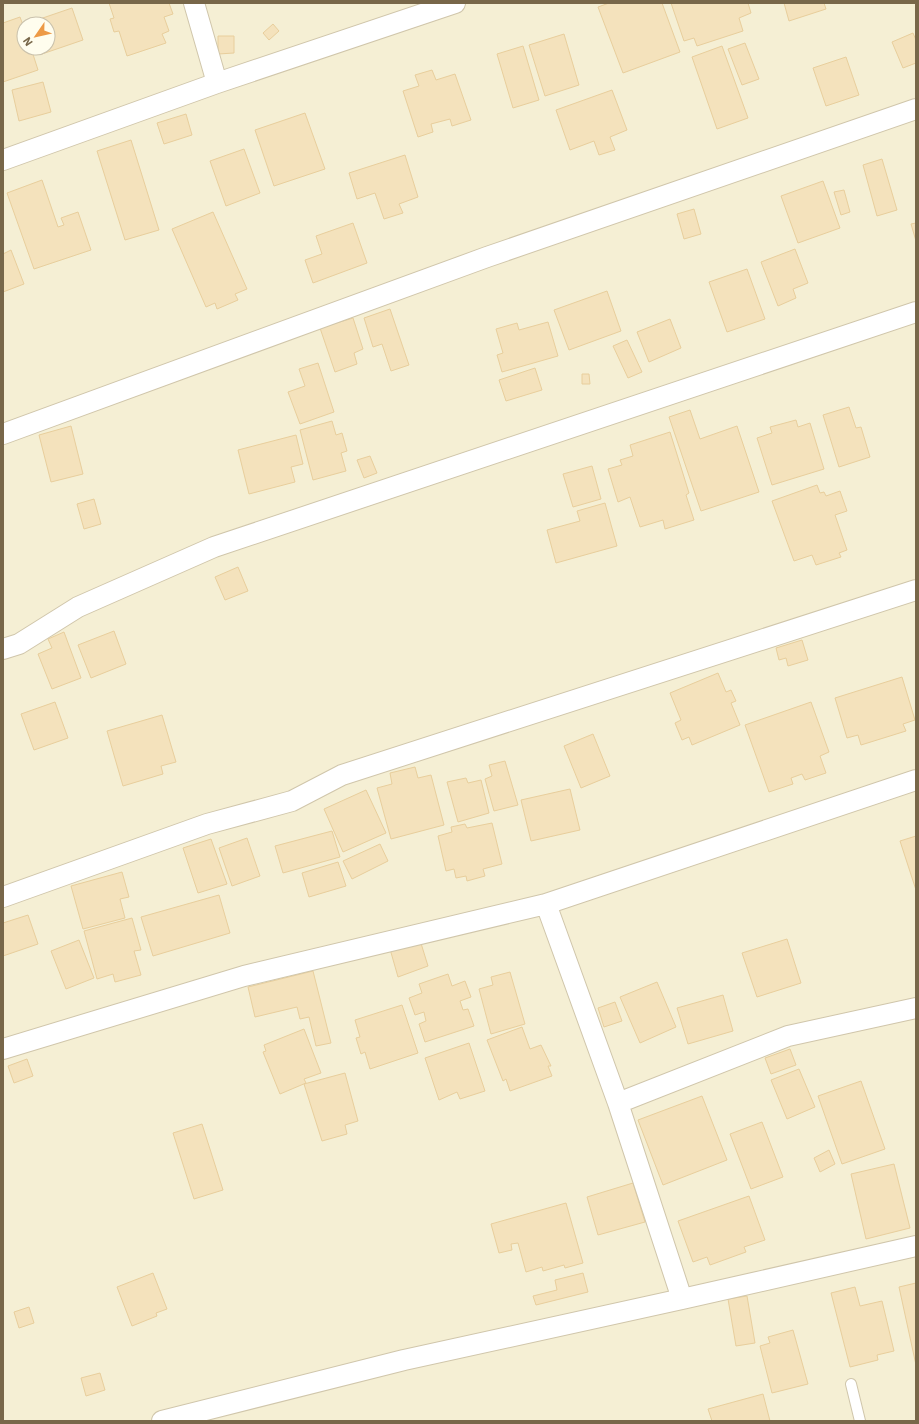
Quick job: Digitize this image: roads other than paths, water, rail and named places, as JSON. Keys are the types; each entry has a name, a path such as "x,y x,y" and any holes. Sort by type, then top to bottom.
{"street":[{"path":"194,3 217,83"},
{"path":"3,160 217,83 456,3"},
{"path":"3,434 488,257 916,109"},
{"path":"3,649 19,644 78,607 214,547 640,406 916,312"},
{"path":"3,897 207,824 292,801 342,774 916,590"},
{"path":"3,1049 244,976 546,904 916,780"},
{"path":"546,904 618,1103 682,1299"},
{"path":"618,1103 788,1036 916,1008"},
{"path":"162,1421 404,1360 916,1246"}],"lane":[{"path":"851,1384 860,1421"}]}
